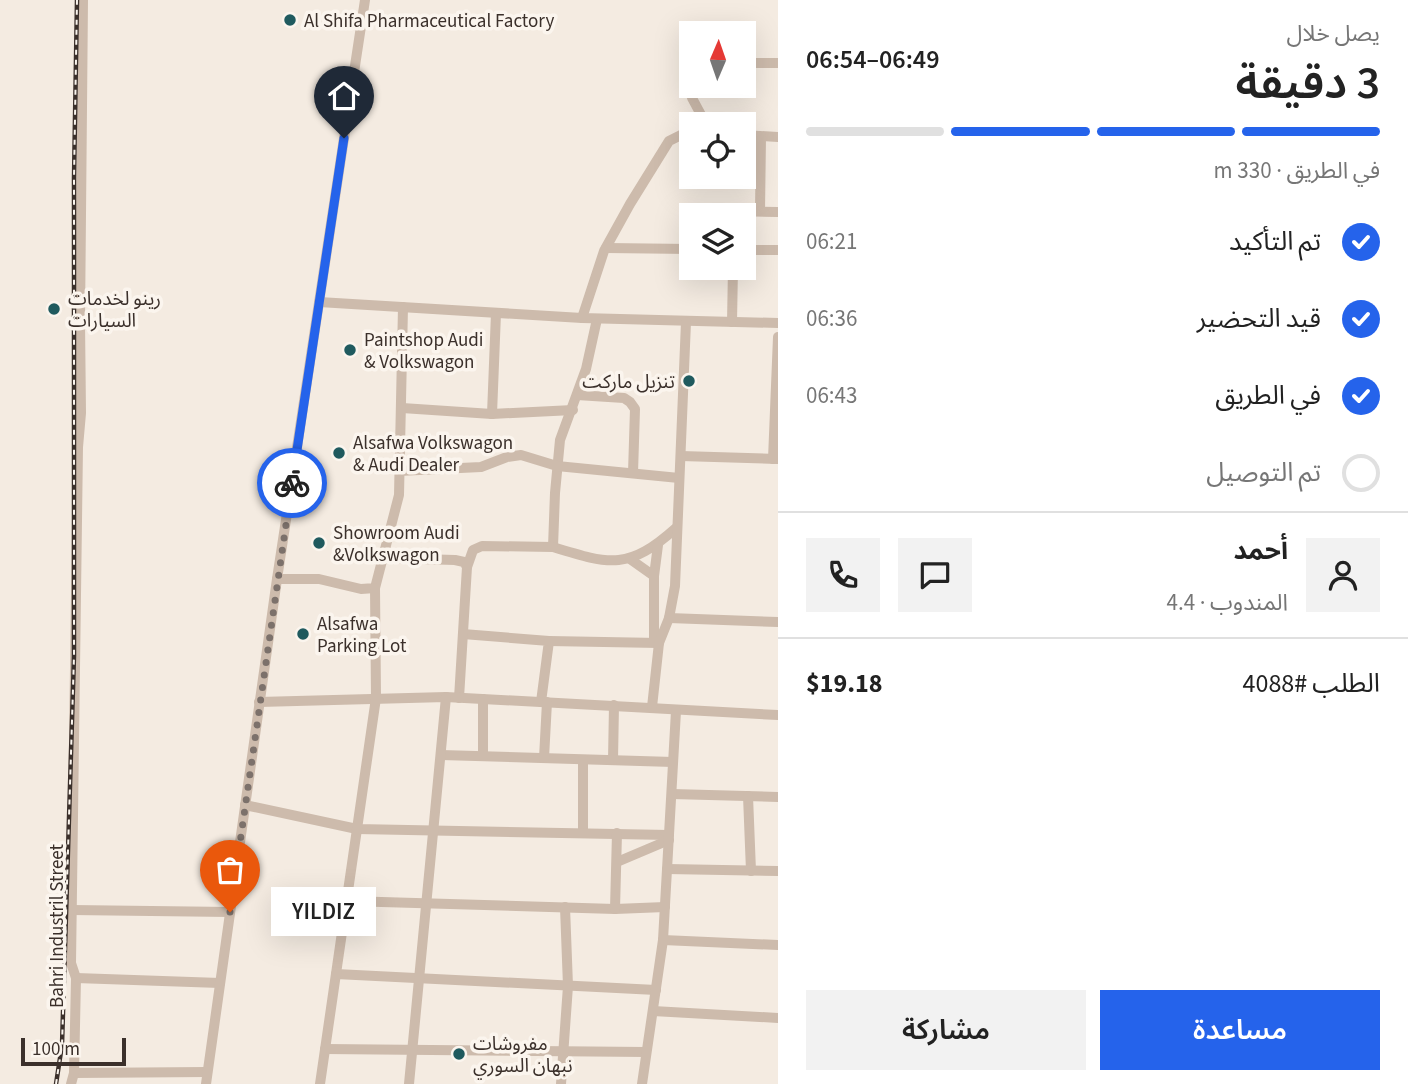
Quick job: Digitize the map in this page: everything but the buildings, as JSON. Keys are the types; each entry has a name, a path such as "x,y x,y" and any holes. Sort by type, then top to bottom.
{"street":[{"name":"Bahri Industril Street","path":"71,1084 74,1073 76,978 71,963 78,447 81,414 83,0"},
{"path":"206,1084 277,579 366,0"},
{"path":"756,63 778,63"},
{"path":"582,318 606,248 669,141 679,136"},
{"path":"756,136 778,137"},
{"path":"760,211 761,137"},
{"path":"756,211 778,212"},
{"path":"606,248 679,249"},
{"path":"756,250 778,250"},
{"path":"732,322 733,280"},
{"path":"319,302 582,318 778,324"},
{"path":"320,1084 376,698 375,588 398,495 403,307"},
{"path":"492,414 495,313"},
{"path":"553,547 560,440 573,410 597,318"},
{"path":"657,643 669,618 676,586 676,527 686,322"},
{"path":"681,456 776,459 778,337"},
{"path":"577,395 624,398 630,402 635,409 633,473"},
{"path":"402,408 492,414 573,410"},
{"path":"400,471 481,467 507,457 521,455 557,466 679,478"},
{"path":"459,698 467,567 473,550 482,546 553,547 606,562 630,559 657,545 676,527"},
{"path":"652,707 657,643 654,576 657,545"},
{"path":"384,558 455,560 464,562 467,567"},
{"path":"630,559 654,576"},
{"path":"277,579 319,579 361,589 375,588"},
{"path":"669,618 778,622"},
{"path":"463,634 549,641 657,643"},
{"path":"544,758 544,702 549,641"},
{"path":"259,702 446,697 778,715"},
{"path":"409,1084 446,697"},
{"path":"483,699 483,756"},
{"path":"613,760 614,705"},
{"path":"642,1084 663,940 676,711"},
{"path":"441,755 673,762"},
{"path":"583,760 583,833"},
{"path":"672,794 778,797"},
{"path":"748,796 751,871"},
{"path":"245,805 357,829 617,833 669,837"},
{"path":"615,909 617,833"},
{"path":"617,862 669,837"},
{"path":"667,869 778,871"},
{"path":"347,901 615,909 666,907"},
{"path":"561,1084 568,986 565,907"},
{"path":"72,910 230,912"},
{"path":"663,940 778,944"},
{"path":"336,974 656,990"},
{"path":"76,978 220,983"},
{"path":"653,1011 778,1018"},
{"path":"325,1049 646,1052"},
{"path":"74,1073 207,1072"}],"railway":[{"path":"56,1084 62,1045 74,656 74,178 77,0"}],"way so far":[{"path":"230,912 292,483"}],"place":[{"name":"Al Shifa Pharmaceutical Factory","path":"290,20"},
{"name":"رينو لخدمات السيارات","path":"54,309"},
{"name":"Paintshop Audi & Volkswagon","path":"350,350"},
{"name":"تنزيل ماركت","path":"689,381"},
{"name":"Alsafwa Volkswagon & Audi Dealer","path":"339,453"},
{"name":"Showroom Audi &Volkswagon","path":"319,543"},
{"name":"Alsafwa Parking Lot","path":"303,634"},
{"name":"YILDIZ","path":"230,912"},
{"name":"مفروشات نبهان السوري","path":"459,1054"}],"route":[{"path":"292,483 344,138"}]}
